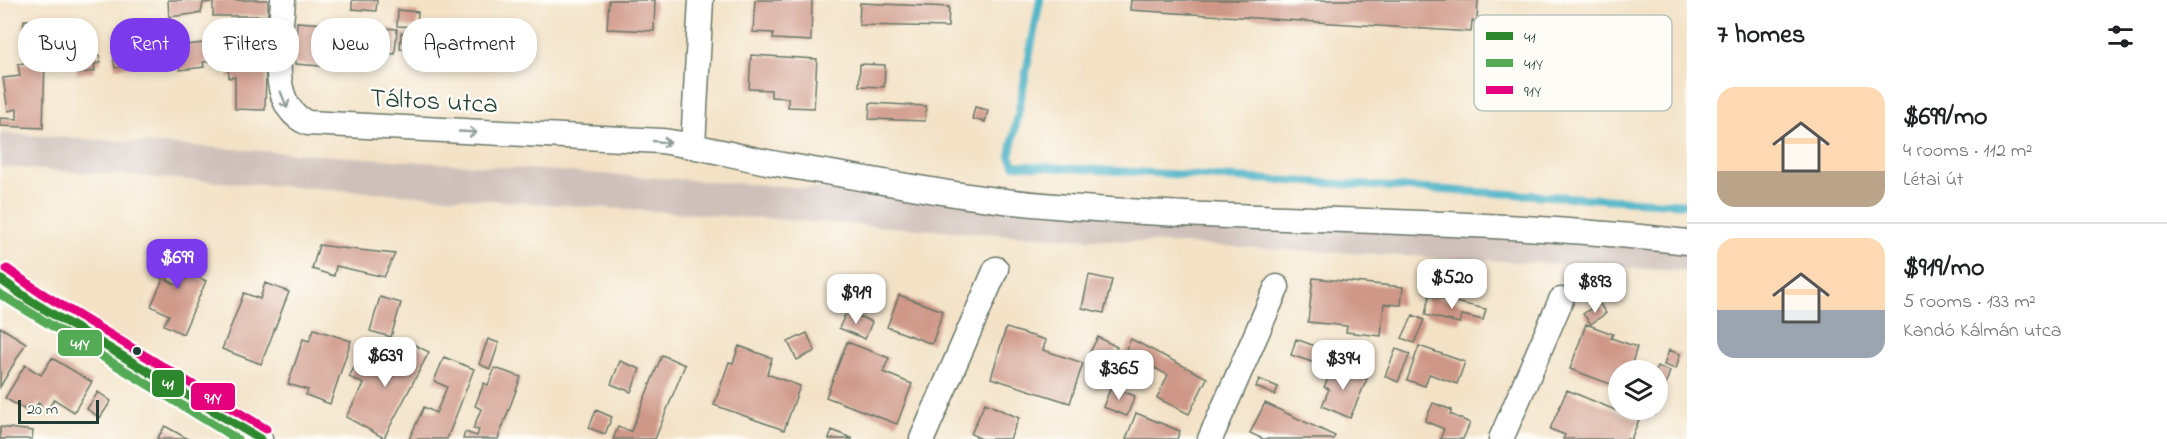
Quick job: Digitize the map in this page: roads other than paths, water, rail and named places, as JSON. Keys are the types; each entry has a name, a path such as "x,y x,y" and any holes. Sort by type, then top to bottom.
{"street":[{"name":"Táltos utca","path":"283,0 281,93 288,109 308,123 632,139 693,145 783,165 999,201 1201,215 1499,226 1687,242"},
{"path":"693,145 701,0"},
{"path":"922,439 996,269"},
{"path":"0,279 31,301 260,439"},
{"path":"1210,439 1277,287"},
{"path":"1501,439 1562,300"}],"waterway":[{"path":"1040,0 1010,156 1014,165 1687,204"}]}
